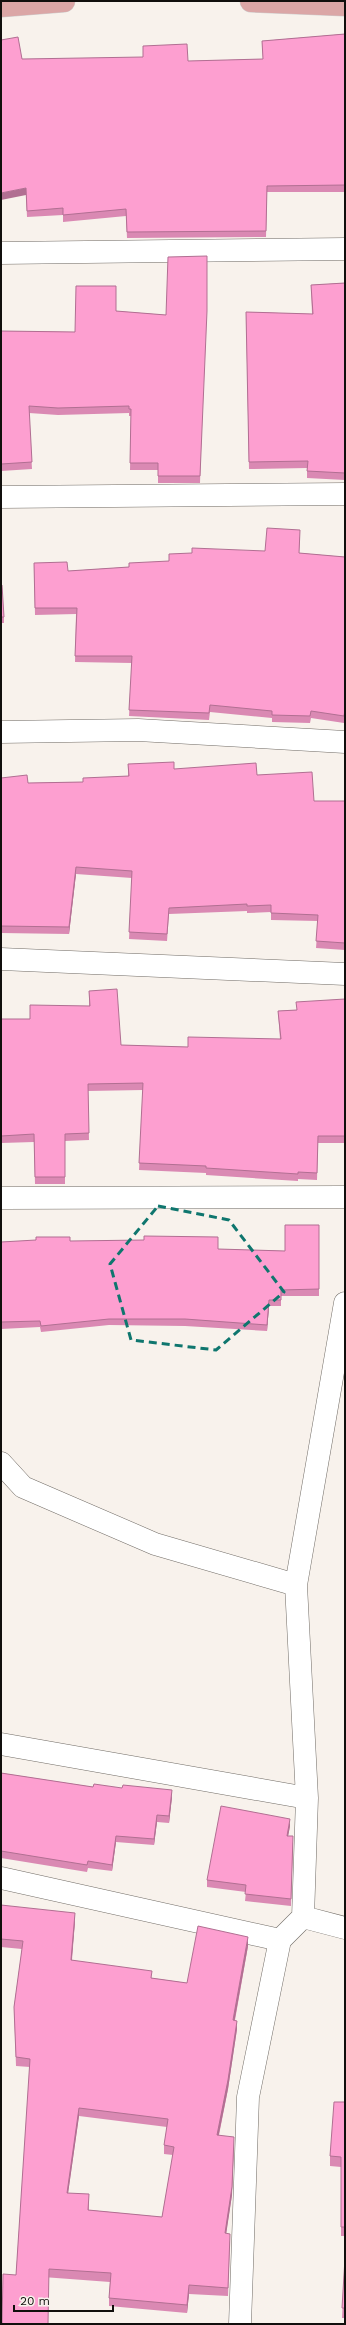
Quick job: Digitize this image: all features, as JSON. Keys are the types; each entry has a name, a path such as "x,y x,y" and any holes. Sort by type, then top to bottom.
{"main road":[{"path":"1,6 64,1"},
{"path":"251,1 345,5"}],"street":[{"path":"1,253 345,249"},
{"path":"1,496 345,494"},
{"path":"1,732 138,730 345,742"},
{"path":"1,959 345,974"},
{"path":"1,1198 345,1197"},
{"path":"240,2324 248,2096 280,1940 303,1917 307,1798 296,1585 345,1302"},
{"path":"1,1463 24,1487 155,1544 296,1585"},
{"path":"1,1744 307,1798"},
{"path":"1,1878 280,1940"},
{"path":"303,1917 345,1928"}],"highlighted area":[{"path":"158,1206 229,1220 284,1292 216,1350 131,1340 110,1264"}],"building":[{"path":"345,34 345,185 267,186 266,231 127,232 126,209 63,215 63,208 27,211 26,188 1,193 1,40 18,37 22,59 143,57 143,46 187,44 188,61 263,59 262,41"},
{"path":"207,256 207,311 200,476 158,476 158,463 130,463 131,409 129,409 129,406 58,408 29,406 32,462 1,464 1,331 75,332 76,286 116,286 116,311 166,315 168,257"},
{"path":"345,283 345,473 307,471 308,461 249,462 246,312 313,314 311,285"},
{"path":"267,528 300,530 299,553 345,557 344,716 311,711 310,716 272,715 272,711 210,705 209,713 129,710 132,656 75,656 77,608 35,608 34,563 67,562 68,571 129,567 129,563 169,561 169,554 192,553 192,548 265,551"},
{"path":"2,585 4,617 1,617"},
{"path":"174,762 174,769 256,763 257,775 312,772 314,801 345,801 345,943 316,941 318,915 271,913 271,905 247,906 247,904 169,908 167,934 129,932 132,871 76,867 69,927 1,926 1,778 27,775 28,783 83,782 83,778 129,776 128,764"},
{"path":"117,989 121,1045 188,1047 188,1037 281,1039 278,1011 297,1010 296,1002 345,999 345,1136 318,1136 317,1173 298,1172 298,1174 206,1168 206,1166 139,1163 143,1083 88,1084 89,1133 65,1134 65,1177 35,1177 34,1134 1,1136 1,1019 30,1019 30,1005 90,1006 89,991"},
{"path":"285,1225 319,1225 319,1289 281,1290 281,1300 269,1300 267,1325 185,1319 109,1319 41,1326 40,1321 1,1322 1,1242 36,1240 36,1237 70,1237 70,1241 144,1240 144,1236 218,1237 218,1249 285,1251"},
{"path":"1,1773 93,1787 94,1784 122,1788 123,1785 172,1790 169,1816 157,1815 154,1839 116,1836 112,1865 88,1861 87,1865 1,1851"},
{"path":"221,1806 290,1819 287,1836 293,1836 291,1899 245,1894 246,1885 207,1880"},
{"path":"1,1905 75,1913 71,1960 152,1971 151,1978 187,1983 198,1926 248,1937 233,2020 237,2021 228,2080 217,2135 234,2137 232,2187 225,2233 230,2234 228,2288 189,2285 187,2305 109,2298 111,2273 49,2269 48,2324 2,2324 3,2274 16,2275 30,2059 16,2057 14,2007 23,1941 1,1939","holes":["79,2108 168,2119 164,2145 174,2147 162,2217 88,2210 89,2194 67,2193"]},
{"path":"334,2102 345,2102 345,2227 341,2227 341,2157 330,2156"},
{"path":"345,2258 345,2308 342,2308"}]}
